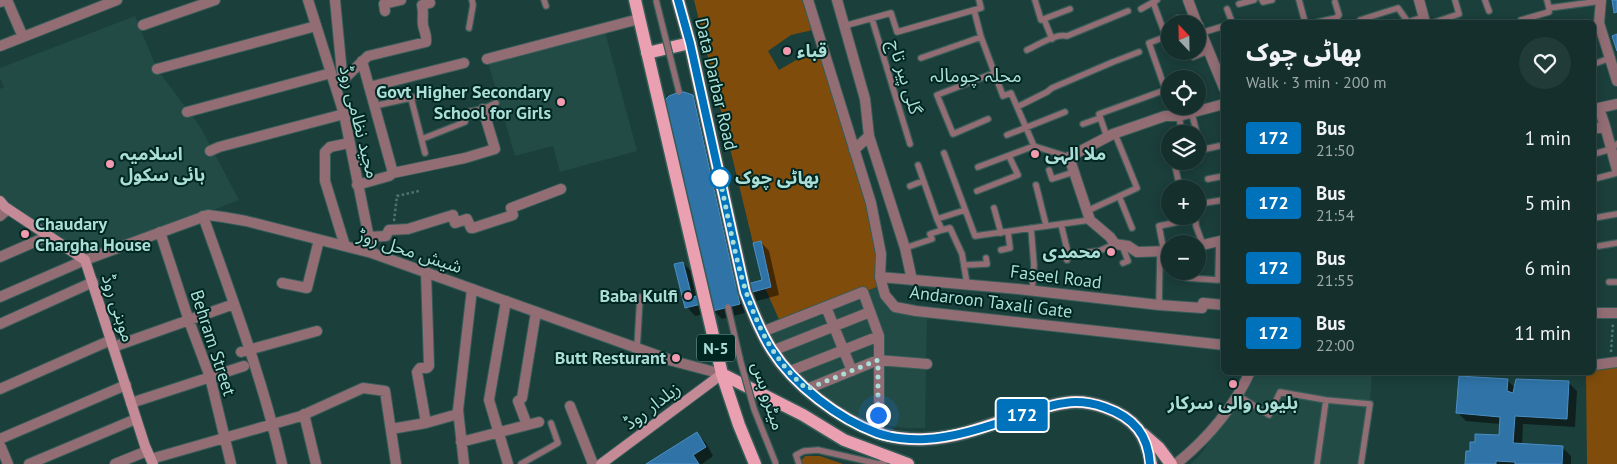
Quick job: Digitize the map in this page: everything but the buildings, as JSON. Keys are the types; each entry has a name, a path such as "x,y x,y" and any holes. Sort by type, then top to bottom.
{"main road":[{"name":"N-5","path":"635,0 722,374 739,426 755,464"},
{"name":"Data Darbar Road","path":"678,0 690,43 745,292 772,351 788,372 840,415 878,434 908,438 927,439 959,434 1066,402 1092,404 1124,417 1138,429 1148,448 1150,464"},
{"path":"647,53 690,43"},
{"name":"موہنی روڈ","path":"0,201 4,213 48,236 85,260 136,419 151,458"},
{"path":"722,374 803,415 844,440 908,464"},
{"name":"زیلدار روڈ","path":"601,464 722,374"},
{"path":"1138,429 1159,448 1171,464"}],"street":[{"path":"0,2 7,0 23,37"},
{"path":"0,46 117,0"},
{"path":"143,25 215,0"},
{"name":"مجید نظامی روڈ","path":"308,0 344,114 372,253"},
{"path":"335,0 344,85 337,91"},
{"path":"385,11 384,4 401,0"},
{"path":"343,80 370,55 426,42 422,24 424,14 422,5 430,3 430,0"},
{"name":"Andaroon Taxali Gate","path":"808,0 870,203 881,254 880,277 885,295 895,307 1221,346"},
{"path":"837,0 865,99 869,136 905,248 912,280"},
{"path":"1188,0 1194,15"},
{"path":"1419,0 1424,20"},
{"path":"1601,1 1599,23 1617,81"},
{"path":"487,59 639,19"},
{"path":"157,69 316,26"},
{"path":"1206,46 1219,64"},
{"path":"362,61 393,173"},
{"path":"369,87 464,63"},
{"path":"187,112 331,73"},
{"path":"1617,104 1599,108 1614,146 1617,171"},
{"path":"1206,107 1221,105"},
{"path":"357,185 389,176 393,173 465,158 495,149 483,109"},
{"path":"210,151 344,114"},
{"path":"1161,252 1137,252 1118,245 1110,237 1089,215 1069,157 1111,135 1169,115"},
{"path":"1596,128 1605,126"},
{"path":"854,150 869,136"},
{"path":"344,246 325,181 325,152 330,147 349,144"},
{"path":"368,237 386,236 389,230 408,229 453,215 456,223 468,219 472,228 513,215 511,208 561,189"},
{"name":"شیش محل روڑ","path":"0,297 85,260 208,215 246,221 372,253 673,361 722,374"},
{"path":"203,216 234,304 244,351 273,424 282,464"},
{"name":"Behram Street","path":"160,232 189,321 210,377 231,464"},
{"path":"0,257 48,236"},
{"path":"282,283 307,288 319,240"},
{"path":"1206,244 1221,241"},
{"path":"426,272 429,366 427,368 420,368 416,372 426,423"},
{"name":"Faseel Road","path":"880,277 1032,290 1159,305 1202,308 1203,303 1221,305"},
{"path":"0,324 93,282"},
{"path":"464,464 458,414 472,289"},
{"path":"762,332 862,292 879,336 878,434"},
{"path":"506,301 488,400 508,464"},
{"path":"0,388 112,344 189,321 234,304"},
{"path":"826,306 852,371"},
{"path":"527,425 518,401 522,398 536,312"},
{"path":"772,351 870,312"},
{"path":"1596,313 1615,313"},
{"path":"244,351 318,331"},
{"path":"788,372 879,336"},
{"path":"807,389 878,360 928,364"},
{"path":"1596,365 1614,362"},
{"path":"131,403 244,366"},
{"path":"1176,464 1206,437 1239,396 1249,375"},
{"path":"0,439 126,386"},
{"path":"115,464 151,458 273,424 304,414 368,387 385,391 396,464"},
{"path":"570,406 593,464"},
{"path":"304,414 316,464"},
{"path":"391,429 426,423 458,414"},
{"path":"29,464 136,419"},
{"path":"462,442 539,422"},
{"path":"0,445 8,464"}],"lane":[{"path":"469,28 473,5 472,0"},
{"path":"656,0 679,92"},
{"path":"844,26 891,13 897,32 981,8 979,0"},
{"path":"1035,0 1041,20 1044,19 1052,38"},
{"path":"1239,4 1254,0"},
{"path":"1262,0 1263,2 1272,0"},
{"path":"1299,0 1304,20"},
{"path":"1441,20 1459,14 1455,0"},
{"path":"1486,0 1489,11"},
{"path":"1521,20 1549,12 1547,0"},
{"path":"1141,9 1155,1 1161,17"},
{"path":"1549,8 1601,1"},
{"path":"1335,2 1339,15 1337,20"},
{"path":"1360,20 1374,19 1398,8 1407,20"},
{"path":"1044,19 1070,9"},
{"path":"1228,9 1231,20"},
{"path":"974,10 981,37 1003,96 1011,93 1034,146"},
{"path":"1027,50 1052,38 1067,36 1128,11"},
{"name":"گلی پیر تاج","path":"872,19 910,144"},
{"path":"1206,27 1221,26"},
{"path":"921,58 981,37"},
{"path":"1161,39 1149,43 1161,78"},
{"path":"1017,106 1048,92 1052,88 1139,52"},
{"path":"1596,63 1610,58"},
{"path":"988,119 952,134 937,94 994,73"},
{"path":"374,106 447,90"},
{"path":"944,153 975,236 1061,224 1089,215 1119,196 1138,191 1099,114 1161,91"},
{"path":"411,98 426,153"},
{"path":"422,139 465,122 468,111 483,109 496,103"},
{"path":"1007,135 1065,112"},
{"path":"1083,124 1100,118"},
{"path":"978,167 1034,146 1069,157"},
{"path":"1206,149 1219,146"},
{"path":"1596,153 1614,146"},
{"path":"978,191 1018,175 1009,156"},
{"path":"918,165 942,230"},
{"path":"1049,170 1052,179 1074,172"},
{"path":"1596,178 1617,171"},
{"path":"1208,178 1221,176"},
{"path":"910,186 924,181"},
{"path":"1036,185 1046,225"},
{"path":"1119,196 1132,228"},
{"path":"1206,203 1221,200"},
{"path":"994,208 1010,248 1001,250"},
{"path":"937,219 964,210"},
{"path":"1596,218 1617,214"},
{"path":"1061,224 1067,249 1067,260"},
{"path":"1162,235 1160,226 1164,225"},
{"path":"905,248 932,239 930,234 950,228 962,254 967,284"},
{"path":"1032,228 1034,257 1032,290"},
{"path":"1206,279 1218,280 1221,241"},
{"path":"1599,246 1617,243"},
{"path":"1079,253 1099,251 1118,245 1128,261 1124,263"},
{"path":"964,265 987,264 986,258"},
{"path":"1159,305 1162,280"},
{"path":"1609,282 1617,282"},
{"path":"637,348 640,297"},
{"name":"میٹرو بس","path":"728,307 754,409 776,464"},
{"path":"1239,396 1269,415 1280,392 1326,400 1370,404 1361,464"},
{"path":"1317,464 1326,400"},
{"path":"521,464 558,443 550,424"},
{"path":"799,464 796,455 804,451 818,450 879,464 892,458"}],"path":[{"path":"393,230 397,196 419,191"},
{"path":"1614,362 1615,313"}],"shaded area":[{"path":"694,0 808,0 817,29 791,35 768,51 779,70 798,59 824,51 871,203 882,285 781,324 765,288 771,286 761,241 753,243"},
{"name":"اسلامیہ ہائی سکول","path":"135,16 157,69 201,128 239,200 85,260 0,200 0,89 4,87 0,78 0,68"},
{"name":"Govt Higher Secondary School for Girls","path":"604,28 637,151 560,172 553,146 515,156 487,59"},
{"path":"882,285 899,307 927,312 925,428 905,428 865,422 813,394 762,332"},
{"path":"1617,365 1617,464 1587,464 1586,375 1596,375 1596,366"},
{"path":"1249,375 1372,375 1370,404 1361,464 1190,464 1201,454 1239,396"},
{"path":"805,456 820,456 843,464 803,464 801,461"}],"bus line":[{"name":"172","path":"678,0 690,43 745,292 757,323 772,351 791,376 840,415 878,434 908,438 927,439 959,434 1066,402 1092,404 1117,413 1138,429 1148,448 1150,464"}],"place":[{"name":"قباء","path":"787,51"},
{"name":"Govt Higher Secondary School for Girls","path":"561,102"},
{"name":"ملا الہی","path":"1035,154"},
{"name":"اسلامیہ ہائی سکول","path":"110,164"},
{"name":"بھاٹی چوک","path":"720,178"},
{"name":"Chaudary Chargha House","path":"25,234"},
{"name":"محمدی","path":"1111,252"},
{"name":"Baba Kulfi","path":"688,296"},
{"name":"Butt Resturant","path":"676,358"},
{"name":"بلیوں والی سرکار","path":"1233,384"}],"district":[{"name":"محلہ چومالہ","path":"976,75"}],"route":[{"path":"720,178 719,175 745,292 757,323 772,351 791,376 807,389 878,360 878,415"}]}
